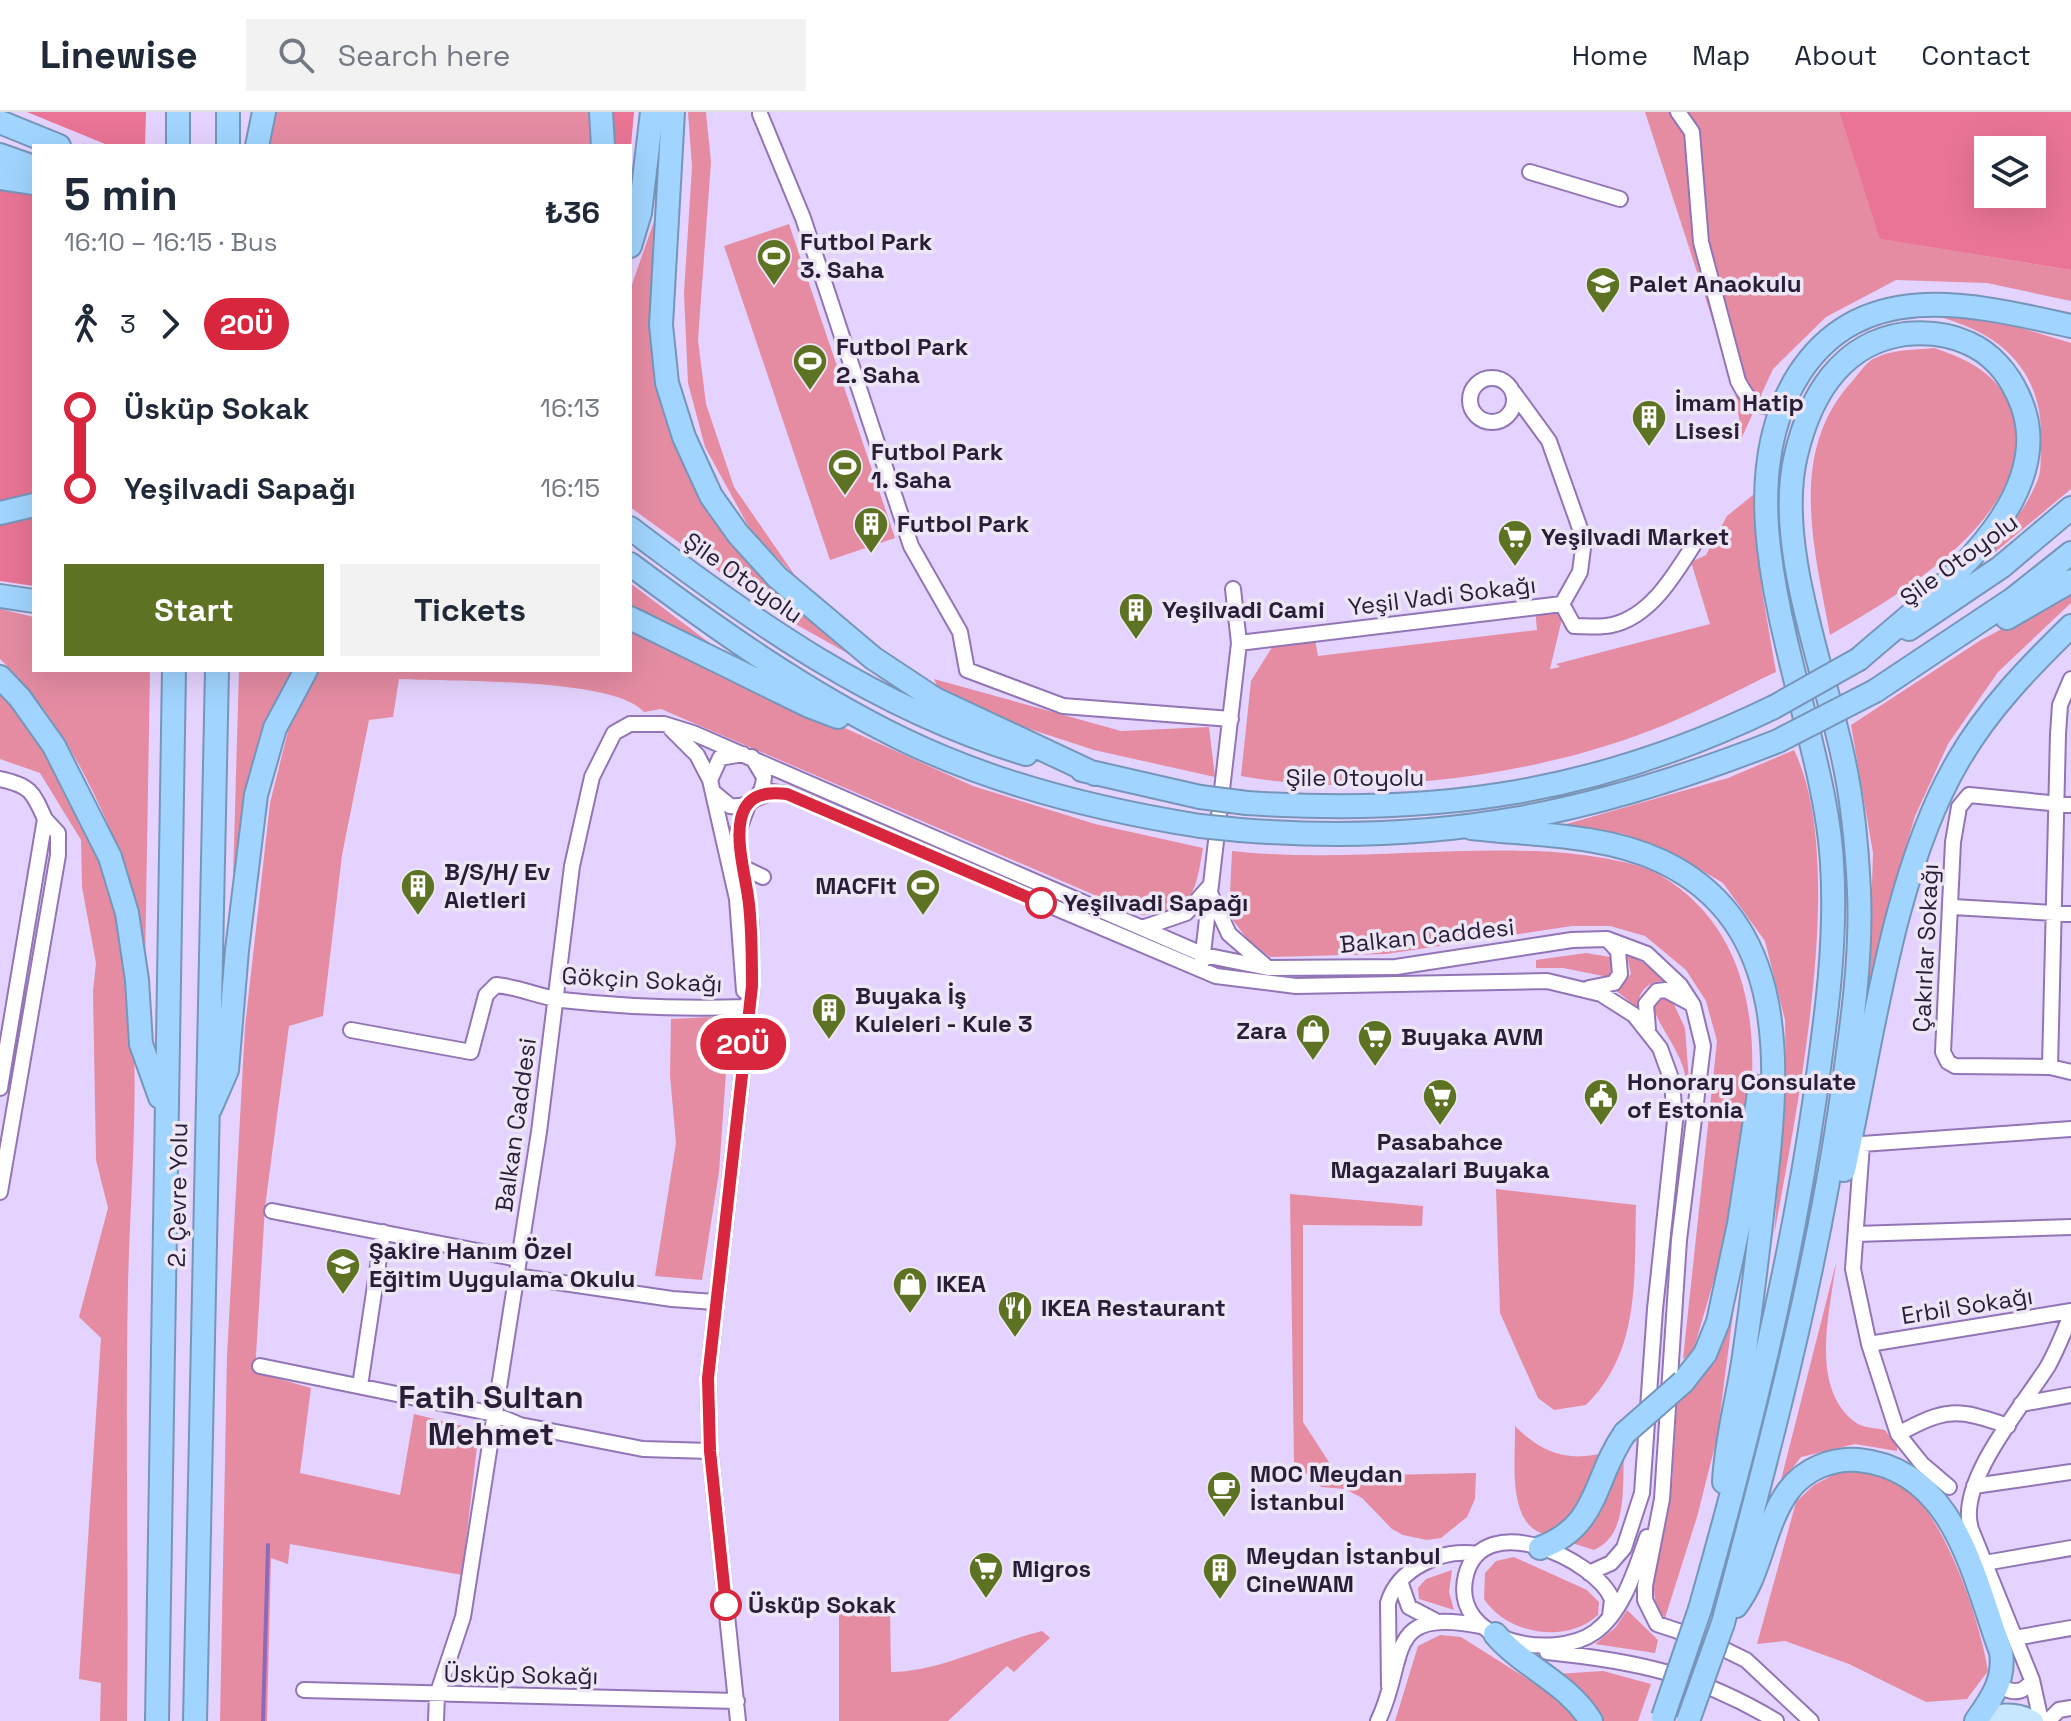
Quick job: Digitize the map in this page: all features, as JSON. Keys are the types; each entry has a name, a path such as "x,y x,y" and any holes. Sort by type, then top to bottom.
{"highway":[{"path":"178,112 178,144"},
{"path":"228,112 228,144"},
{"path":"257,144 264,112"},
{"path":"601,112 603,144"},
{"path":"632,239 640,213 652,112"},
{"path":"673,112 661,325 667,383 684,437 711,496 738,534 777,577 873,658 935,699 1095,774"},
{"path":"1,122 54,144"},
{"path":"0,155 32,166"},
{"path":"0,178 32,183"},
{"path":"1662,1719 1700,1609 1768,1355 1799,1205 1833,939 1832,858 1826,803 1784,627 1766,526 1770,445 1781,408 1812,357 1835,334 1863,318 1892,308 1930,303 1972,305 2071,326"},
{"path":"1688,1721 1723,1623 1768,1456 1814,1260 1848,1052 1857,971 1857,852 1844,762 1797,558 1792,480 1796,456 1812,403 1835,370 1855,352 1884,337 1916,333 1943,335 1969,343 1995,360 2021,400 2028,440 2023,479 2000,521 1981,544 1928,599 1859,659"},
{"path":"0,513 32,505"},
{"name":"Şile Otoyolu","path":"632,530 738,609 867,688 958,732 1095,774 1200,797 1247,803 1383,807 1459,802 1543,789 1646,761 1774,707 1929,617 2001,567 2071,508"},
{"path":"1921,663 2013,599 2071,553"},
{"path":"632,566 714,628 776,668 903,740"},
{"path":"632,619 809,706 954,761 1114,811 1240,830 1380,836 1471,828 1553,813 1663,784 1778,741 1875,691 2071,581"},
{"path":"0,596 32,601"},
{"path":"1814,1260 1839,1192 1899,919 1930,818 1970,741 2017,681 2071,626"},
{"path":"2050,647 2071,633"},
{"name":"2. Çevre Yolu","path":"157,1721 174,672"},
{"name":"2. Çevre Yolu","path":"195,1721 217,672"},
{"path":"206,1117 227,1070 240,919 256,795 275,728 305,672"},
{"path":"0,677 20,698 54,746 110,857 127,913 137,980 141,1044 166,1114"},
{"path":"1471,828 1626,848 1662,861 1704,888 1730,915 1748,944 1768,999 1772,1027 1772,1126 1744,1357 1726,1455 1725,1519"},
{"path":"1540,1548 1562,1538 1583,1519 1594,1503 1607,1462 1625,1433 1683,1382 1705,1354 1718,1322 1741,1211 1772,1027"},
{"path":"1723,1623 1741,1600 1774,1516 1790,1489 1803,1475 1836,1461 1875,1462 1915,1479 1948,1514 2001,1652 2004,1669 2000,1682 1976,1721"},
{"path":"1488,1630 1518,1657 1561,1686 1580,1704 1591,1721"}],"main road":[{"path":"1976,1721 2002,1713 2016,1713 2034,1721"}],"street":[{"path":"1678,112 1692,132 1701,242 1738,381 1748,401 1760,407 1781,408"},
{"path":"760,114 803,218 911,546 960,632 967,670 1063,706 1231,719"},
{"path":"1530,172 1620,199"},
{"name":"Yeşil Vadi Sokağı","path":"1239,643 1562,604 1580,572 1584,540 1549,441 1514,393"},
{"path":"1562,604 1574,626 1613,625 1643,610 1668,584 1698,538"},
{"path":"1200,972 1239,643 1233,589"},
{"path":"2050,1067 2053,912 2064,804 2060,705 2071,679"},
{"name":"Balkan Caddesi","path":"436,1721 437,1695 463,1617 516,1276 572,866 597,761 614,733 630,724 664,724 748,755 1204,955 1268,968 1396,967 1572,940 1607,939 1647,954 1680,985 1693,1005"},
{"path":"664,724 697,755 715,796 730,806 752,802"},
{"path":"738,1721 710,1451 708,1378 747,1007 752,986 752,947 737,834 764,777 748,755 720,758 710,784 737,899 747,1007"},
{"path":"0,779 18,783 33,792 45,819 58,833 58,855 0,1192"},
{"name":"Balkan Caddesi","path":"752,802 772,792 787,794 1200,972 1244,982 1296,986 1547,981 1581,988"},
{"name":"Çakırlar Sokağı","path":"2064,804 1969,795 1959,807 1953,842 1953,907 1943,1052 1948,1062 1955,1066 2050,1067 2071,1072"},
{"path":"0,1088 45,819"},
{"path":"742,867 763,877"},
{"path":"1142,928 1186,913 1211,889"},
{"path":"1211,889 1229,934 1268,968"},
{"path":"1953,907 2071,914"},
{"path":"1581,988 1614,983 1620,974 1622,965 1618,951 1607,939"},
{"name":"Gökçin Sokağı","path":"351,1030 471,1052 486,995 496,985 519,987 535,995 556,999 670,1008 747,1007"},
{"path":"1581,988 1617,1003 1650,1033 1669,1067 1676,1101 1642,1493 1624,1548 1611,1563 1589,1573"},
{"path":"1650,1033 1646,1004 1657,991 1666,990 1693,1005 1703,1046 1679,1240 1662,1499 1645,1586 1650,1616 1667,1629 1705,1640 1746,1660 1811,1721"},
{"path":"1949,1487 1922,1464 1898,1434 1869,1344 1853,1269 1862,1144 2071,1129"},
{"path":"272,1211 518,1259"},
{"path":"1856,1234 2071,1227"},
{"path":"360,1386 383,1232"},
{"path":"516,1276 672,1299 715,1302"},
{"path":"2041,1721 2032,1680 1967,1519 1974,1486 2021,1404 2051,1361 2071,1313"},
{"name":"Erbil Sokağı","path":"1869,1344 2071,1313"},
{"path":"260,1366 494,1414 520,1425 643,1449 710,1451"},
{"path":"2021,1404 2071,1395"},
{"path":"1898,1434 1939,1413 1961,1412 2008,1426"},
{"path":"1974,1486 2071,1472"},
{"path":"1525,1644 1564,1644 1582,1639 1610,1616 1630,1582 1662,1499"},
{"path":"1488,1630 1471,1615 1464,1591 1465,1576 1477,1554 1497,1541 1509,1540 1540,1548 1589,1573 1608,1590 1612,1599 1610,1616"},
{"path":"1985,1563 2071,1548"},
{"path":"1389,1686 1388,1603 1392,1590 1430,1560 1460,1551 1477,1554"},
{"path":"1400,1581 1409,1607 1434,1620 1488,1630 1544,1652 1612,1658 1654,1668 1709,1686 1776,1721"},
{"path":"1378,1721 1402,1644 1408,1635 1434,1620"},
{"path":"2015,1638 2071,1628"},
{"path":"2000,1682 2004,1688 2018,1692 2032,1680"},
{"name":"Üsküp Sokağı","path":"304,1690 737,1701"},
{"path":"2048,1721 2059,1710 2071,1708"}],"shaded area":[{"path":"27,112 146,112 145,144 105,144"},
{"path":"276,112 591,112 592,144 269,144"},
{"path":"610,112 634,112 631,144 612,144"},
{"path":"688,112 706,112 711,162 698,340 706,404 734,487 796,577 751,531 705,447 688,383 684,293 692,167"},
{"path":"1645,112 1839,112 1881,239 2071,270 2071,301 1987,283 1896,280 1826,317 1773,369 1742,437 1734,386"},
{"path":"1839,112 2071,112 2071,270 1880,239"},
{"path":"0,187 32,190 32,494 0,504"},
{"path":"657,213 650,338 656,389 671,438 700,496 879,671 776,613 632,508 632,284"},
{"path":"789,224 895,538 830,560 724,246"},
{"path":"1935,316 1984,317 2071,343 2071,489 1970,573 2008,529 2032,493 2040,471 2040,418 2035,395 2014,358 1980,332"},
{"path":"1934,348 1976,366 1997,385 2011,411 2015,427 2013,462 2001,494 1980,524 1953,551 1890,599 1830,635 1813,538 1811,506 1812,474 1818,443 1829,413 1870,361 1895,352"},
{"path":"1753,495 1762,591 1776,672 1649,731 1603,747 1501,771 1394,784 1289,783 1241,776 1251,681 1274,644 1314,634 1318,656 1537,630 1535,608 1562,604 1561,623 1550,669 1560,667 1556,664 1710,624 1691,562 1706,555 1727,516"},
{"path":"32,514 32,586 0,581 0,520"},
{"path":"632,585 711,644 710,647 632,613"},
{"path":"2071,592 2071,603 1998,672 1948,744 1915,816 1895,884 1868,1008 1873,853 1851,725 1981,640"},
{"path":"0,609 32,617 32,672 150,672 145,968 138,947 128,879 92,790 60,732 41,705 0,659"},
{"path":"632,626 754,687 973,786 1095,824 1203,848 1194,889 1188,898 1172,910 1141,915 661,709 644,712 627,701 600,692 566,687 399,679 393,717 369,720 342,855 323,1016 289,1026 265,1207 255,1372 311,1388 300,1473 400,1495 414,1414 479,1430 462,1575 290,1544 288,1564 271,1558 267,1721 220,1721 227,1356 245,1027 270,803 289,727 317,672 632,672"},
{"path":"239,672 292,672 267,718 258,744 245,798 233,879"},
{"path":"934,679 1121,731 1209,727 1215,777 1094,750 999,719 938,688"},
{"path":"0,688 38,741 87,825 111,885 128,962 134,1101 127,1339 127,1721 100,1721 101,1683 79,1679 101,1338 79,1317 108,1208 96,1160 93,991 96,963 82,887 81,840 40,773 0,759"},
{"path":"1794,750 1810,799 1817,857 1818,921 1804,1058 1774,1236 1786,1073 1785,1020 1765,941 1723,883 1671,852 1620,833 1556,827 1728,778"},
{"path":"1232,851 1344,855 1530,851 1597,857 1633,864 1660,875 1709,917 1738,970 1751,1030 1751,1096 1742,1164 1727,1231 1693,1352 1683,1359 1717,1041 1706,1001 1686,970 1645,936 1610,926 1572,926 1386,954 1270,957 1248,940 1229,915"},
{"path":"1586,953 1610,957 1613,967 1608,977 1563,968 1536,968 1536,960"},
{"path":"1627,955 1644,963 1665,981 1645,988 1637,1007 1615,990 1631,974"},
{"path":"1661,998 1672,1000 1685,1028 1689,1081 1686,1081 1680,1059 1655,1012 1654,1005"},
{"path":"730,1016 719,1172 702,1280 655,1276 676,1143 670,1075 671,1019"},
{"path":"1496,1189 1636,1205 1634,1286 1625,1337 1617,1361 1604,1384 1586,1405 1554,1410 1538,1398 1500,1313"},
{"path":"1290,1194 1423,1206 1422,1226 1303,1225 1303,1422 1338,1476 1476,1473 1475,1499 1467,1517 1441,1538 1427,1540 1403,1535 1392,1529 1362,1498 1345,1489 1321,1487 1294,1462"},
{"path":"1836,1263 1826,1348 1832,1389 1841,1407 1855,1422 1885,1430 1897,1446 1897,1451 1855,1444 1801,1457 1780,1484"},
{"path":"1734,1306 1717,1438 1697,1517 1665,1618 1656,1607 1652,1575 1672,1481 1677,1400 1710,1357"},
{"path":"1515,1426 1535,1443 1557,1453 1580,1456 1606,1452 1581,1508 1549,1535 1535,1530 1525,1520 1519,1507"},
{"path":"1624,1451 1623,1493 1613,1533 1594,1550 1572,1543 1589,1520"},
{"path":"1839,1472 1872,1475 1904,1487 1919,1501 1947,1545 1978,1626 1988,1671 1967,1699 1926,1702 1849,1664 1785,1641 1757,1644 1796,1502 1814,1485"},
{"path":"1514,1557 1587,1590 1599,1602 1598,1615 1570,1630 1555,1632 1522,1628 1508,1621 1484,1599 1485,1573 1496,1561"},
{"path":"1452,1570 1449,1592 1454,1610 1419,1599 1418,1588 1426,1579"},
{"path":"839,1609 890,1609 891,1672 947,1662 1042,1631 1050,1638 1014,1672 1007,1666 948,1721 839,1721"},
{"path":"1627,1610 1658,1640 1655,1653 1595,1644 1615,1628"},
{"path":"1440,1635 1461,1637 1567,1704 1578,1721 1395,1721 1418,1646"},
{"path":"1603,1671 1651,1684 1638,1721 1596,1721 1557,1674"}],"waterway":[{"path":"263,1721 268,1545"}],"bus line":[{"name":"20Ü","path":"726,1605 710,1451 708,1378 747,1007 752,986 751,924 737,834 742,816 748,805 765,794 787,794 1041,903"}],"place":[{"name":"Futbol Park 3. Saha","path":"774,287"},
{"name":"Palet Anaokulu","path":"1603,315"},
{"name":"Futbol Park 2. Saha","path":"810,392"},
{"name":"İmam Hatip Lisesi","path":"1649,448"},
{"name":"Futbol Park 1. Saha","path":"845,497"},
{"name":"Futbol Park","path":"871,555"},
{"name":"Yeşilvadi Market","path":"1515,568"},
{"name":"Yeşilvadi Cami","path":"1136,641"},
{"name":"Yeşilvadi Sapağı","path":"1041,903"},
{"name":"B/S/H/ Ev Aletleri","path":"418,917"},
{"name":"MACFit","path":"923,917"},
{"name":"Buyaka İş Kuleleri - Kule 3","path":"829,1041"},
{"name":"Zara","path":"1313,1062"},
{"name":"Buyaka AVM","path":"1375,1068"},
{"name":"Pasabahce Magazalari Buyaka","path":"1440,1127"},
{"name":"Honorary Consulate of Estonia","path":"1601,1127"},
{"name":"Şakire Hanım Özel Eğitim Uygulama Okulu","path":"343,1296"},
{"name":"IKEA","path":"910,1315"},
{"name":"IKEA Restaurant","path":"1015,1339"},
{"name":"MOC Meydan İstanbul","path":"1224,1519"},
{"name":"Migros","path":"986,1600"},
{"name":"Meydan İstanbul CineWAM","path":"1220,1601"},
{"name":"Üsküp Sokak","path":"726,1605"}],"district":[{"name":"Fatih Sultan Mehmet","path":"491,1416"}]}
